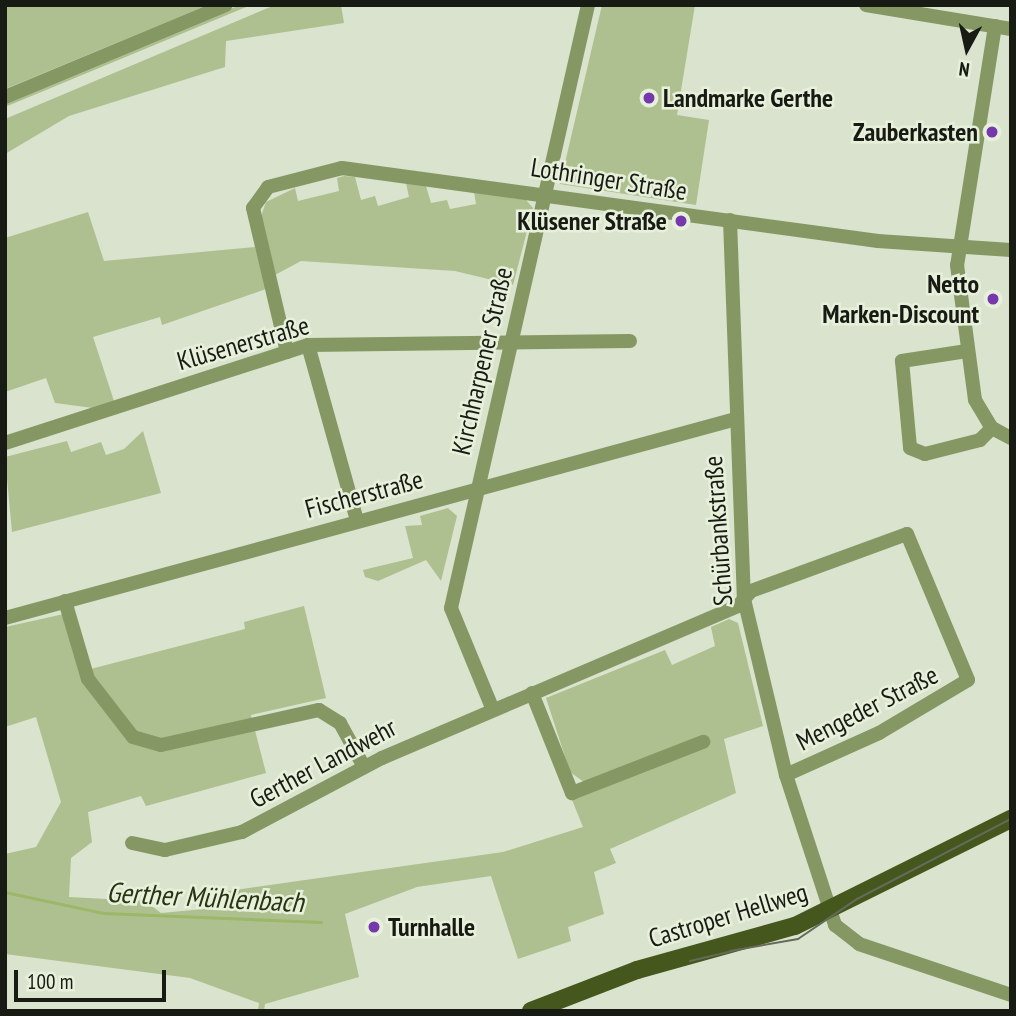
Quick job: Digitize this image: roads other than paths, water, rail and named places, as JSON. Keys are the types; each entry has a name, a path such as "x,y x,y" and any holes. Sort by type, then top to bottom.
{"main road":[{"name":"Castroper Hellweg","path":"531,1011 637,970 783,930 832,910 1011,820"}],"street":[{"path":"5,97 226,5"},
{"path":"866,5 1011,29"},
{"name":"Kirchharpener Straße","path":"493,710 451,608 589,9"},
{"path":"995,26 959,250 967,351 975,400 992,428 1011,438"},
{"name":"Lothringer Straße","path":"287,352 253,222 257,197 268,187 342,168 959,250 1011,250"},
{"name":"Schürbankstraße","path":"730,220 744,599 786,775 838,930 859,944 1011,995"},
{"name":"Klüsenerstraße","path":"5,443 308,345 629,341"},
{"path":"308,345 357,521"},
{"path":"967,351 902,361 910,448 925,454 980,440 992,428"},
{"name":"Fischerstraße","path":"5,618 736,419"},
{"name":"Mengeder Straße","path":"744,599 907,534 968,681 956,690 786,775"},
{"name":"Gerther Landwehr","path":"132,843 165,850 242,832 364,766 744,599"},
{"path":"65,601 88,678 133,737 161,745 319,710 340,723 364,766"},
{"path":"532,693 572,793 703,741"}],"waterway":[{"name":"Gerther Mühlenbach","path":"5,892 104,913 321,922"}],"tram line":[{"path":"730,951 798,939 857,899 1011,819"},
{"path":"690,961 741,949"}],"place":[{"name":"Landmarke Gerthe","path":"649,98"},
{"name":"Zauberkasten","path":"992,132"},
{"name":"Klüsener Straße","path":"681,221"},
{"name":"Netto Marken-Discount","path":"993,299"},
{"name":"Turnhalle","path":"374,927"}]}
